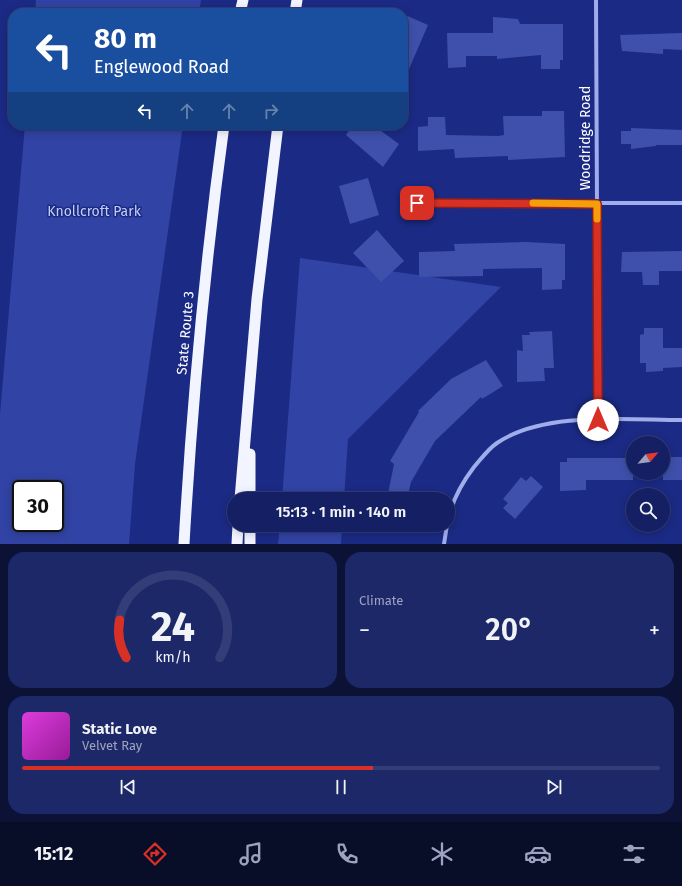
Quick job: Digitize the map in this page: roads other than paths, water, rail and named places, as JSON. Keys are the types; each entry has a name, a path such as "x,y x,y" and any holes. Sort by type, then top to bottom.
{"highway":[{"name":"State Route 3","path":"184,544 192,424 203,299 223,130"},
{"path":"241,492 250,368 264,229 277,130"},
{"path":"250,368 250,492"},
{"path":"237,544 238,532"},
{"path":"250,532 250,544"}],"street":[{"name":"Woodridge Road","path":"596,0 598,420"},
{"path":"417,203 682,203"},
{"path":"455,496 459,488 483,456 497,443 528,427 550,422 598,420 682,420"},
{"path":"444,544 446,532"}],"park label":[{"name":"Knollcroft Park","path":"94,211"}]}
